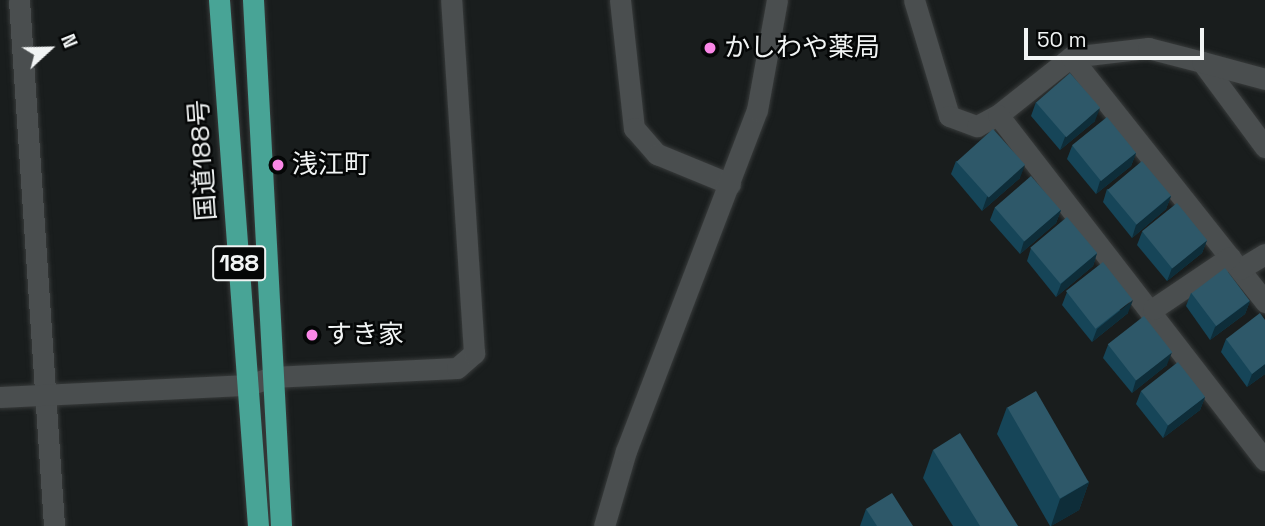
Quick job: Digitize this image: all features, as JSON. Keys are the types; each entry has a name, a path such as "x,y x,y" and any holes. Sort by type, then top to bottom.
{"highway":[{"name":"国道188号","path":"219,0 258,526"},
{"name":"188","path":"253,0 281,526"}],"street":[{"path":"19,0 54,526"},
{"path":"0,397 248,385 272,377 457,368 474,353 451,0"},
{"path":"620,0 634,128 657,154 730,184"},
{"path":"604,526 625,451 757,110 776,0"},
{"path":"914,0 948,116 977,126 998,115 1071,57 1148,48 1265,79"},
{"path":"1071,57 1265,302"},
{"path":"1202,62 1265,146"},
{"path":"998,115 1153,309 1265,460"},
{"path":"1153,309 1235,263 1265,254"}],"building":[{"path":"1070,73 1100,108 1066,137 1036,103"},
{"path":"1107,117 1136,153 1101,181 1072,145"},
{"path":"993,129 1025,165 989,197 957,162"},
{"path":"1142,161 1171,195 1136,224 1108,190"},
{"path":"1031,176 1061,210 1024,241 995,207"},
{"path":"1177,203 1207,240 1172,269 1142,231"},
{"path":"1067,217 1097,253 1060,284 1030,248"},
{"path":"1103,262 1133,300 1096,329 1066,291"},
{"path":"1225,268 1250,301 1216,326 1191,293"},
{"path":"1260,313 1265,320 1265,364 1252,374 1226,339"},
{"path":"1144,316 1172,352 1136,381 1108,344"},
{"path":"1178,362 1205,397 1168,426 1141,391"},
{"path":"1036,391 1088,482 1060,498 1007,408"},
{"path":"960,433 1018,526 980,526 933,450"},
{"path":"892,493 913,526 877,526 866,509"}],"place":[{"name":"かしわや薬局","path":"710,48"},
{"name":"浅江町","path":"278,165"},
{"name":"すき家","path":"312,335"}]}
